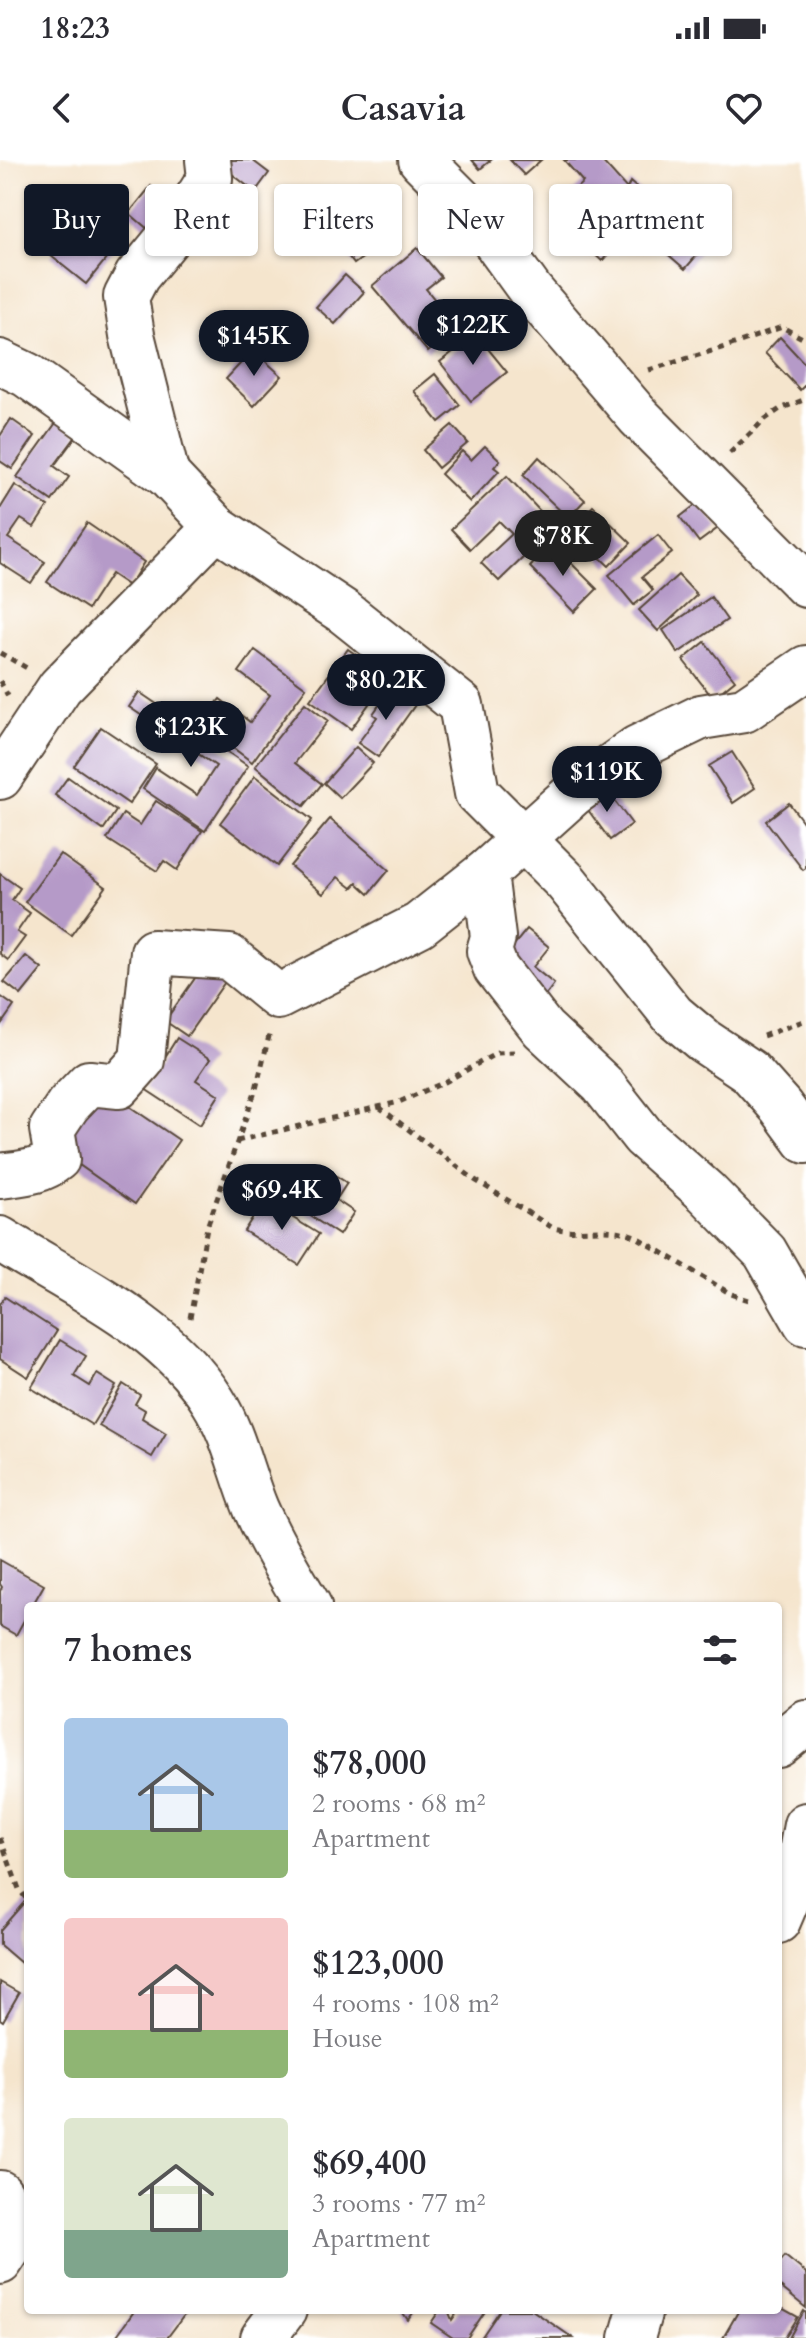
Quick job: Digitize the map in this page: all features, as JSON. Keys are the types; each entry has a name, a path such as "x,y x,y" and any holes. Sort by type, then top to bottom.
{"street":[{"path":"167,475 132,335 126,297 137,276 184,219 210,178 208,160"},
{"path":"421,160 475,214 530,290 610,383 697,478 806,585"},
{"path":"0,362 27,375 167,475 216,527 344,612 461,705 477,793 566,882 673,1015 704,1041 749,1071 806,1141"},
{"path":"0,777 60,687 216,527"},
{"path":"0,1176 32,1172 50,1165 57,1159 52,1129 68,1105 89,1083 119,1086 142,1060 153,952 229,957 278,997 419,925 524,840 573,794 637,748 701,717 744,710 806,668"},
{"path":"485,873 493,937 489,951 496,969 543,1029 602,1084 652,1145 706,1192 765,1252 804,1320"},
{"path":"0,1239 130,1319 161,1340 181,1360 222,1417 260,1518 307,1602"},
{"path":"782,1742 806,1722"},
{"path":"782,1912 796,1879 806,1825"},
{"path":"0,2193 10,2209 16,2239"},
{"path":"263,2338 281,2314"},
{"path":"632,2338 639,2314"}],"path":[{"path":"610,383 782,327 806,340"},
{"path":"697,478 740,445 764,420 780,409 806,399"},
{"path":"190,1330 191,1307 207,1227 256,1089 278,997"},
{"path":"237,1141 399,1102 445,1082 497,1053 518,1052"},
{"path":"379,1107 475,1180 553,1228 565,1231 619,1230 635,1236 731,1294 804,1320"},
{"path":"0,1838 24,1896"}],"building":[{"path":"252,160 269,173 258,188 258,184 245,184 217,162"},
{"path":"472,160 491,160 480,169"},
{"path":"510,160 541,160 524,175"},
{"path":"564,160 601,160 623,184 581,184 583,182"},
{"path":"145,193 145,227 129,213"},
{"path":"417,248 418,256 424,256 441,277 426,289 445,312 434,320 447,336 428,352 372,286"},
{"path":"51,256 109,256 86,284"},
{"path":"348,256 365,256 354,264"},
{"path":"670,256 696,256 685,269"},
{"path":"345,275 364,292 335,324 316,307"},
{"path":"476,334 507,372 471,401 440,362"},
{"path":"780,337 806,365 806,384 800,390 765,353"},
{"path":"253,350 282,376 254,406 226,379"},
{"path":"435,374 460,405 439,422 414,391"},
{"path":"11,419 35,436 12,469 0,461 0,436"},
{"path":"58,420 77,435 54,466 69,477 52,501 17,477"},
{"path":"452,425 468,443 438,468 423,450"},
{"path":"485,446 500,460 494,467 499,471 470,502 441,474 462,451 471,460"},
{"path":"539,457 585,500 568,518 523,475"},
{"path":"507,476 555,527 499,581 481,563 512,534 499,521 470,549 451,529"},
{"path":"15,485 48,506 34,527 21,519 8,538 45,562 31,583 0,563 0,509"},
{"path":"698,503 718,528 699,542 680,517"},
{"path":"593,506 631,543 609,566 571,530"},
{"path":"87,523 144,562 129,586 111,574 88,609 47,582"},
{"path":"658,535 672,553 642,577 653,590 634,605 609,575"},
{"path":"552,544 597,589 574,612 530,567"},
{"path":"678,575 697,595 658,631 639,610"},
{"path":"711,597 727,620 678,653 663,630"},
{"path":"705,642 735,680 713,698 683,660"},
{"path":"348,649 374,668 365,680 379,690 351,729 310,700"},
{"path":"255,650 306,688 252,762 201,724 220,699 250,722 270,695 239,672"},
{"path":"391,688 415,705 378,757 358,743 377,717 373,714"},
{"path":"139,692 248,766 205,831 143,789 156,768 197,795 216,766 129,707"},
{"path":"305,703 328,721 295,763 322,784 304,806 255,766"},
{"path":"101,727 156,764 129,804 74,766"},
{"path":"356,747 373,763 340,798 324,783"},
{"path":"732,752 755,788 733,803 709,766"},
{"path":"255,776 312,820 277,866 220,823"},
{"path":"68,777 116,811 103,830 55,795"},
{"path":"604,787 632,824 610,840 583,803"},
{"path":"156,801 202,831 177,870 164,861 157,871 107,839 123,814 140,825"},
{"path":"789,803 806,826 806,868 803,870 766,821"},
{"path":"330,819 389,870 369,894 357,883 352,888 338,877 323,894 290,866"},
{"path":"60,854 106,887 71,935 25,902"},
{"path":"0,874 20,888 12,900 30,913 17,932 25,937 8,960 0,954"},
{"path":"527,929 549,947 533,967 554,984 541,1001 497,966"},
{"path":"26,956 42,969 21,995 4,982"},
{"path":"205,964 227,979 187,1036 165,1021"},
{"path":"0,996 14,1006 0,1026"},
{"path":"177,1038 210,1059 196,1080 219,1095 200,1125 145,1089"},
{"path":"98,1093 117,1098 179,1140 135,1204 65,1155 58,1139"},
{"path":"324,1168 347,1183 336,1200 354,1212 339,1235 297,1207"},
{"path":"264,1200 319,1234 299,1265 244,1231"},
{"path":"5,1297 57,1331 28,1377 0,1359 0,1304"},
{"path":"60,1340 86,1356 74,1376 90,1386 97,1374 116,1386 92,1425 31,1388"},
{"path":"123,1384 140,1395 135,1404 145,1410 142,1418 166,1433 152,1457 99,1426"},
{"path":"0,1560 44,1585 34,1602 24,1602 24,1620 16,1635 0,1626"},
{"path":"24,1903 24,1966 0,1945 0,1930"},
{"path":"0,1982 19,1993 3,2021 0,2019"},
{"path":"785,2256 806,2273 806,2308 782,2288 782,2259"},
{"path":"782,2308 798,2317 785,2338 723,2338 737,2314 782,2314"},
{"path":"804,2311 806,2338 789,2338"},
{"path":"132,2314 185,2314 167,2338 115,2338"},
{"path":"437,2314 450,2314 452,2320 456,2314 483,2314 467,2338 453,2338 431,2323"},
{"path":"497,2314 538,2314 573,2338 481,2338"}]}
